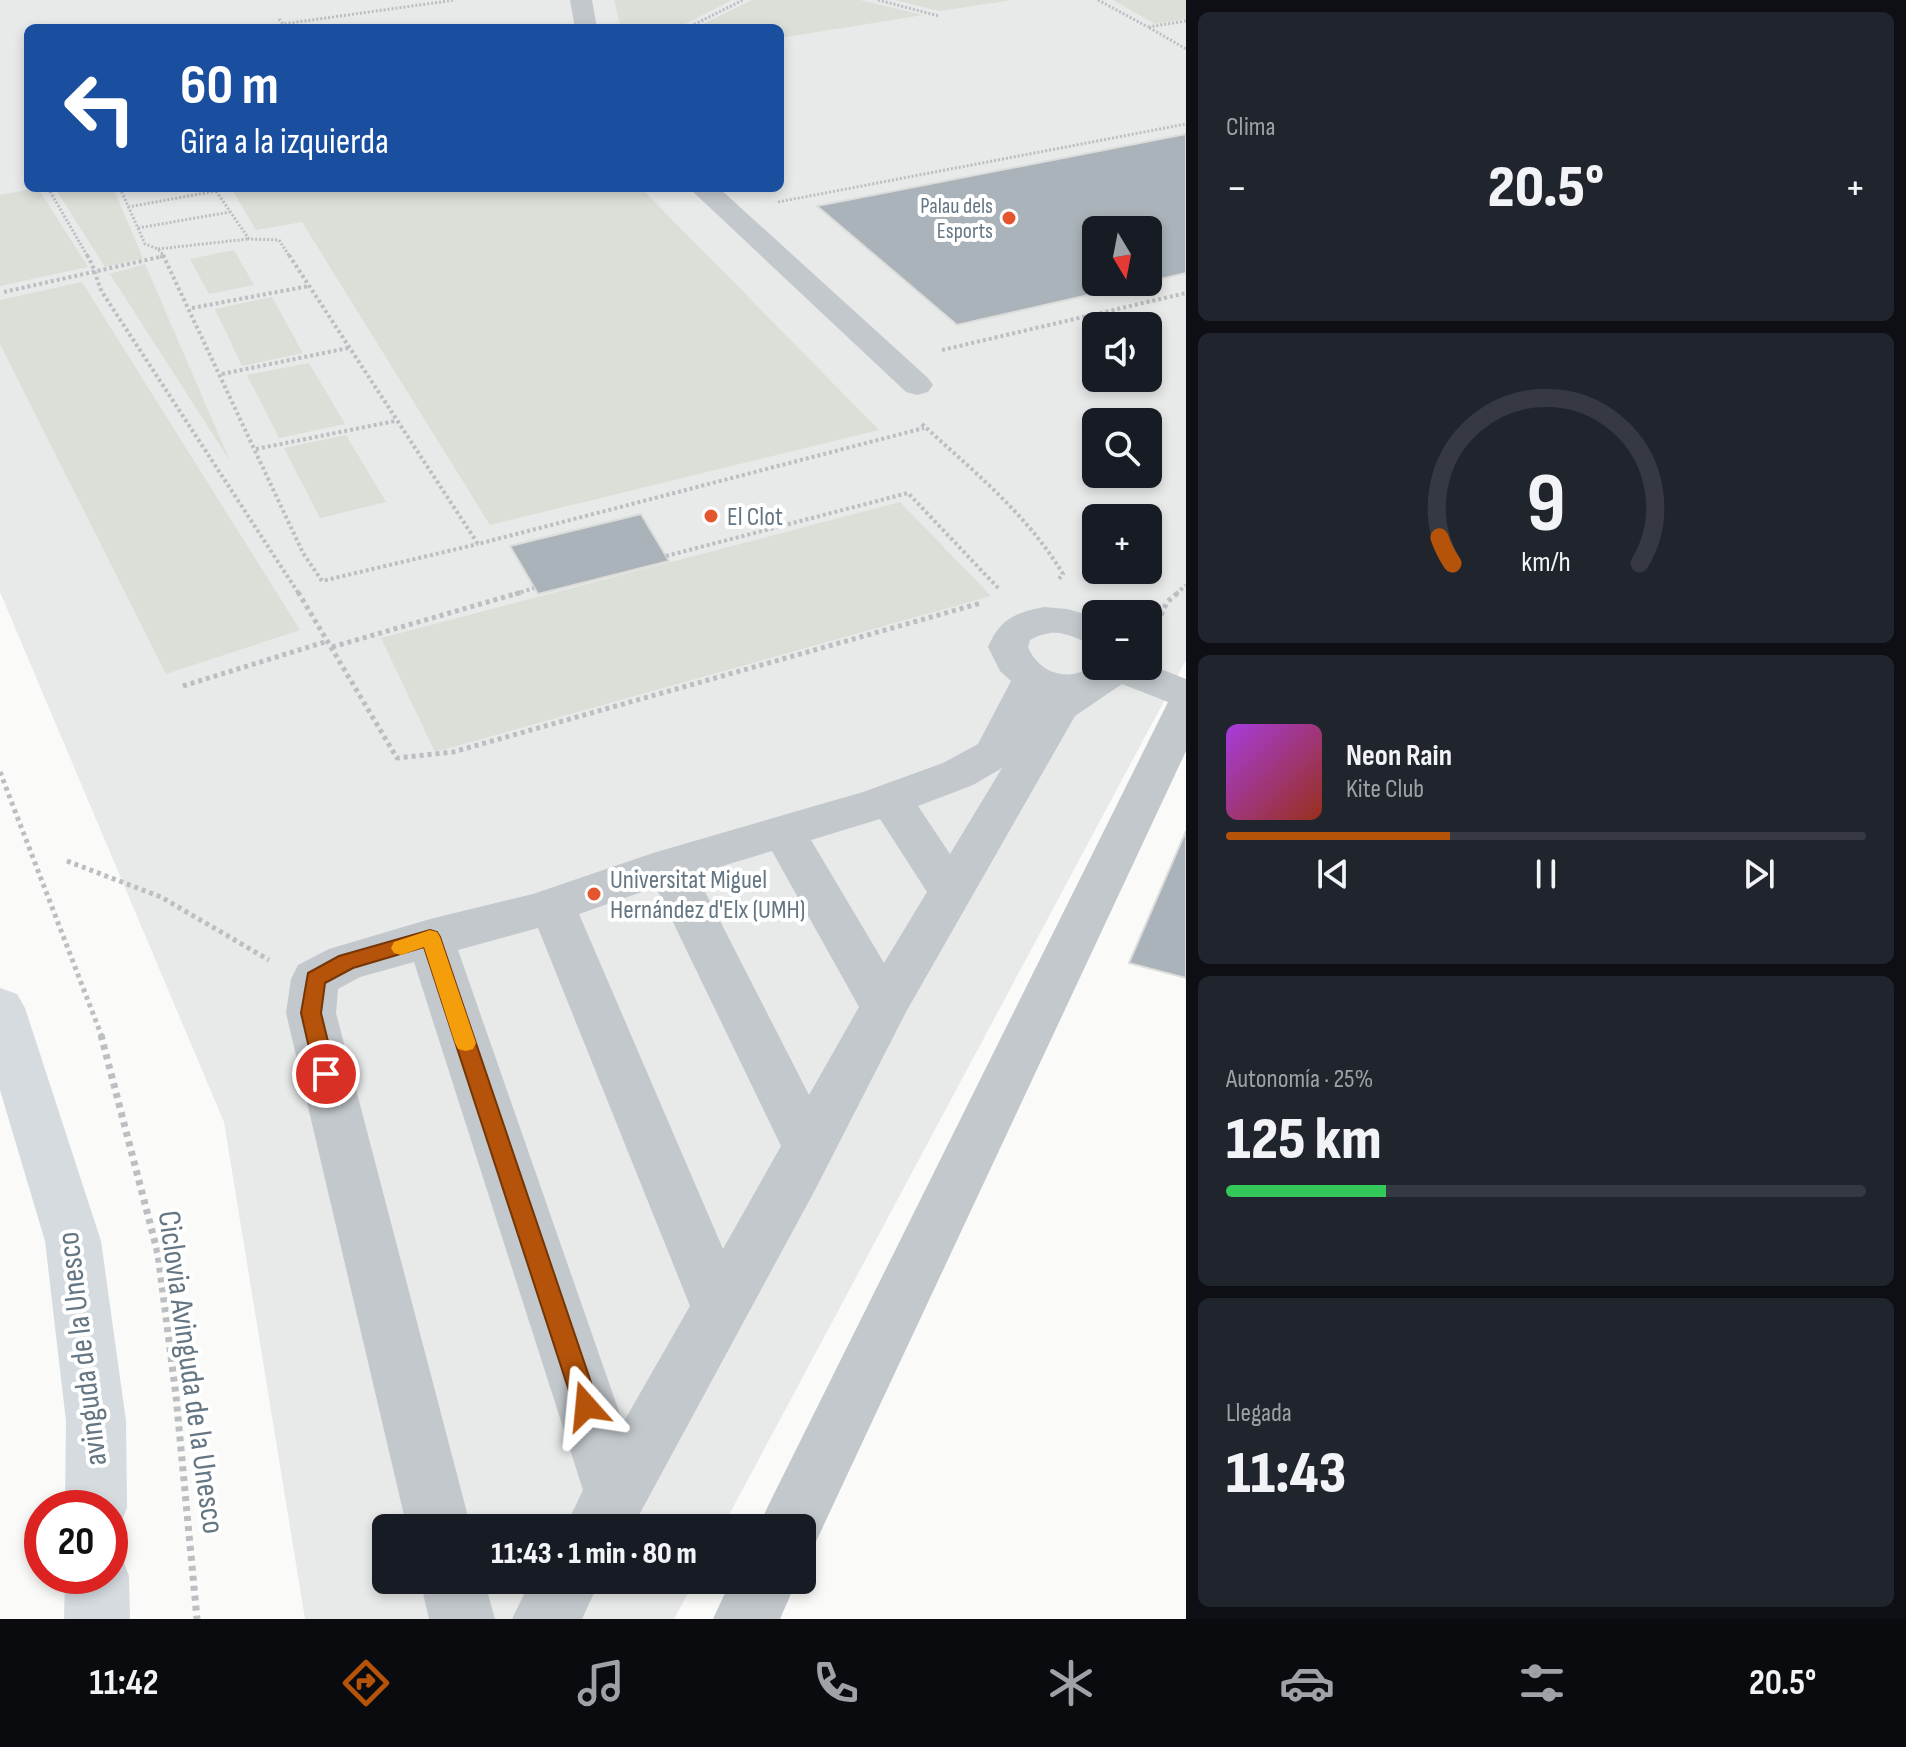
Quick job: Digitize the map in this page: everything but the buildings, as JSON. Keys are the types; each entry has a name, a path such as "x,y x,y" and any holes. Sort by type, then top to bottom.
{"main road":[{"name":"avinguda de la Unesco","path":"0,1008 73,1241 96,1421 96,1490"},
{"path":"97,1594 97,1619"}],"street":[{"path":"570,0 574,24"},
{"path":"581,0 585,24"},
{"path":"707,192 918,381 722,192"},
{"path":"1082,626 1066,620 1042,619 1022,625 1010,636 1007,650 1014,666 1032,679 1058,688 1085,680"},
{"path":"436,1514 311,1013 315,979 346,962 552,905 890,799 958,774 994,754 1032,679"},
{"path":"606,1511 796,1173 807,1144 951,891 1060,707 1098,680"},
{"path":"1130,680 1186,694"},
{"path":"797,1514 1186,707"},
{"path":"890,799 951,891"},
{"path":"784,833 884,1006"},
{"path":"669,867 807,1144"},
{"path":"552,905 719,1306"},
{"path":"430,937 606,1511"},
{"path":"456,1594 462,1619"},
{"path":"545,1619 560,1594"},
{"path":"746,1619 758,1594"}],"path":[{"path":"279,19 283,24 294,23 455,0"},
{"path":"695,24 743,0"},
{"path":"878,0 939,16"},
{"path":"1098,0 1186,49"},
{"path":"395,2 400,8"},
{"path":"413,6 418,12"},
{"path":"336,11 341,16"},
{"path":"354,14 360,20"},
{"path":"1148,27 1186,21"},
{"path":"772,203 1186,124"},
{"path":"50,192 97,272 96,280 102,292 330,644 397,758 453,752 991,601"},
{"path":"122,192 145,244 158,249 249,239 279,240 478,544"},
{"path":"128,207 205,192"},
{"path":"216,192 249,239"},
{"path":"138,228 230,212"},
{"path":"158,249 192,308 303,553 322,581 478,544 925,427"},
{"path":"4,292 164,256"},
{"path":"192,308 309,286"},
{"path":"939,351 1186,293"},
{"path":"222,374 348,348"},
{"path":"915,417 1051,551 1063,574 1053,585"},
{"path":"256,449 395,421"},
{"path":"666,556 908,493 1006,596"},
{"path":"1162,614 1167,602 1186,585"},
{"path":"183,686 534,588"},
{"name":"Ciclovia Avinguda de la Unesco","path":"0,772 108,1052 158,1254 180,1427 197,1619"},
{"path":"67,861 161,897 280,967"}],"shaded area":[{"name":"Universitat Miguel Hernández d'Elx (UMH)","path":"0,0 1186,0 1186,660 729,1514 372,1514 372,1594 687,1594 674,1619 305,1619 224,1122 0,592"},
{"path":"614,0 732,0 685,24 620,24"},
{"path":"752,0 860,0 923,15 784,37 784,24 703,24"},
{"path":"894,0 1012,0 940,11"},
{"path":"1113,0 1186,0 1186,19 1155,24"},
{"path":"24,191 41,192 88,267 0,286 0,195"},
{"path":"58,192 115,192 143,258 105,267"},
{"path":"233,192 645,192 879,430 490,525 302,222 256,230"},
{"path":"234,250 254,285 209,294 190,259"},
{"path":"145,264 230,461 110,274"},
{"path":"82,282 300,630 166,674 0,344 0,300"},
{"path":"272,297 303,353 242,366 215,309"},
{"path":"309,363 345,424 279,438 247,375"},
{"path":"346,435 386,502 320,518 284,448"},
{"path":"900,502 991,596 435,752 381,638"}],"slow traffic":[{"path":"401,948 430,937 466,1043"}],"place":[{"name":"Palau dels Esports","path":"1009,218"},
{"name":"El Clot","path":"711,516"},
{"name":"Universitat Miguel Hernández d'Elx (UMH)","path":"594,894"}],"route":[{"path":"326,1074 311,1013 315,979 346,962 415,944 430,937 586,1406"}]}
